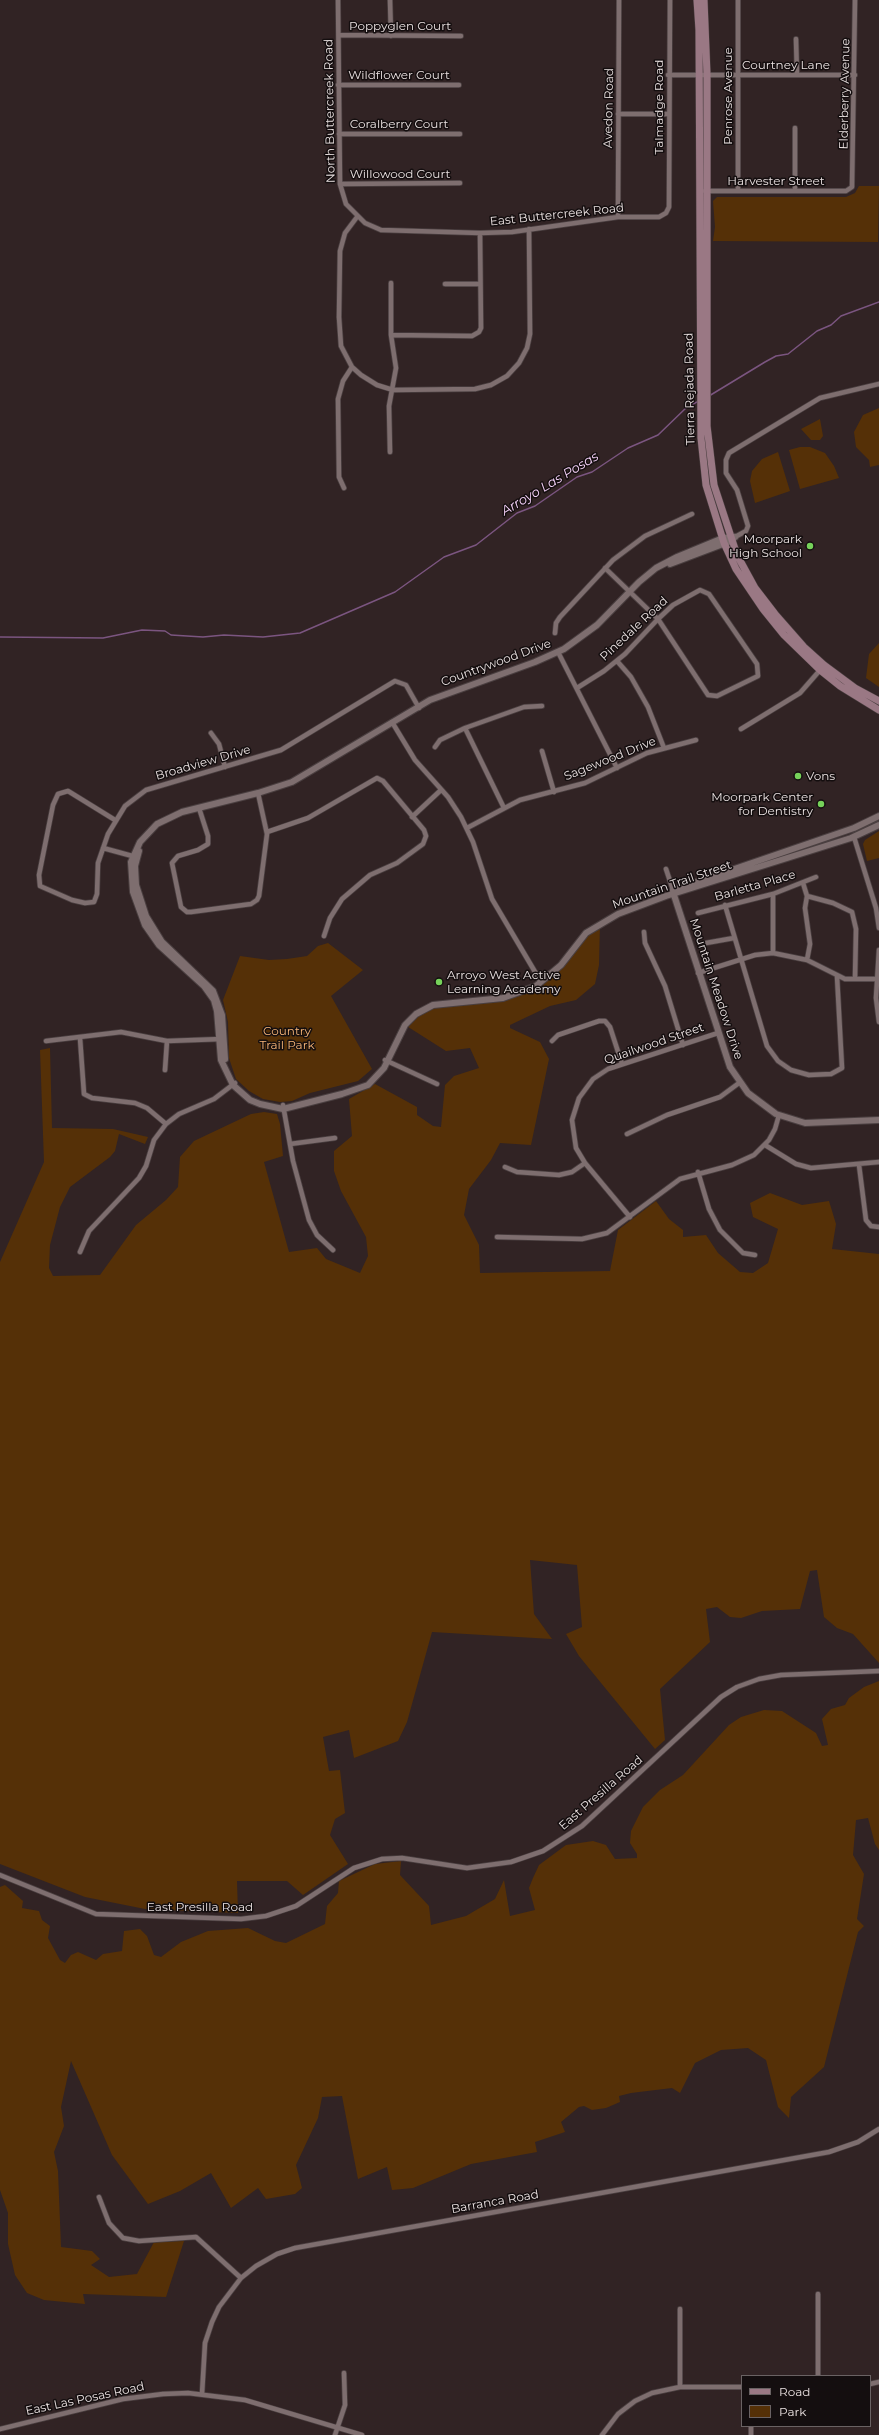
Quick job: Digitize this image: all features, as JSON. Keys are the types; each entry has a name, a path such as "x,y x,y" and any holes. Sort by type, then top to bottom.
{"main road":[{"name":"Tierra Rejada Road","path":"697,0 699,30 700,380 706,485 728,539 736,569 763,609 784,635 840,686 879,710"},
{"name":"Tierra Rejada Road","path":"704,0 707,74 707,375 705,448"},
{"name":"Tierra Rejada Road","path":"822,668 879,701"}],"street":[{"name":"North Buttercreek Road","path":"338,0 340,184 344,199 357,216"},
{"path":"390,0 391,36"},
{"name":"Avedon Road","path":"618,217 619,0"},
{"name":"Talmadge Road","path":"666,214 669,207 668,75 670,0"},
{"name":"Penrose Avenue","path":"738,0 738,191"},
{"name":"Elderberry Avenue","path":"852,187 855,75 855,0"},
{"name":"Poppyglen Court","path":"339,35 461,36"},
{"path":"796,39 796,75"},
{"name":"Courtney Lane","path":"668,75 855,75"},
{"name":"Wildflower Court","path":"338,85 459,84"},
{"path":"618,114 668,114"},
{"path":"795,128 795,191"},
{"name":"Coralberry Court","path":"339,134 460,134"},
{"name":"Willowood Court","path":"340,184 460,183"},
{"name":"Harvester Street","path":"699,191 846,191 852,187"},
{"name":"East Buttercreek Road","path":"357,216 377,229 391,232 480,233 529,229 618,217 659,217 666,214"},
{"path":"357,216 345,233 340,251 341,346 352,367 369,381 393,390 475,389 491,385 507,376 519,363 527,348 530,334 529,229"},
{"path":"391,335 472,336 478,334 481,328 480,233"},
{"path":"390,452 389,406 396,368 391,335 391,283"},
{"path":"445,284 480,284"},
{"path":"344,488 339,477 338,399 343,381 352,367"},
{"path":"728,539 746,531 748,526 737,490 726,473 726,460 729,453 820,398 879,384"},
{"path":"555,633 556,623 560,617 605,568 645,536 692,514"},
{"name":"Countrywood Drive","path":"134,857 146,833 157,824 171,816 258,795 292,782 451,691 559,654 590,630 648,574 664,563 728,539"},
{"path":"605,568 658,619"},
{"name":"Pinedale Road","path":"576,688 617,660 658,619 684,598 698,591 707,592 757,664 759,672 757,678 714,696 710,696 658,619"},
{"path":"559,654 617,768"},
{"path":"617,660 631,677 644,701 664,748"},
{"path":"741,728 800,693 822,668"},
{"name":"Broadview Drive","path":"115,820 71,793 60,792 54,805 39,884 45,890 62,897 85,903 94,902 97,894 97,867 115,820 129,802 146,790 260,757 288,746 395,681 406,685 419,708"},
{"path":"435,747 440,740 465,728 524,707 542,706"},
{"path":"393,723 415,760 455,807 467,828 492,899 541,981"},
{"path":"465,728 504,808"},
{"path":"211,733 219,744 225,767"},
{"name":"Sagewood Drive","path":"467,828 520,800 584,783 640,756 696,740"},
{"path":"542,751 554,792"},
{"path":"267,832 308,818 377,778 383,781 425,833 426,840 423,844 396,862 370,874 348,892 332,912 324,936"},
{"path":"412,817 441,790"},
{"path":"200,810 208,836 208,844 198,850 178,856 172,863 180,903 184,911 191,912 251,904 257,900 267,832 258,795"},
{"name":"Mountain Trail Street","path":"134,857 131,872 133,892 145,925 159,945 209,992 218,1011 223,1068 234,1084 250,1100 272,1108 283,1107 357,1090 368,1085 378,1075 405,1025 425,1009 445,1002 503,998 523,992 541,981 557,966 576,940 588,928 623,909 854,828 879,816"},
{"name":"Mountain Trail Street","path":"673,892 854,837 879,825"},
{"path":"854,837 877,907 879,928"},
{"path":"103,848 134,857"},
{"name":"Mountain Meadow Drive","path":"666,869 718,1033 730,1067 739,1083 757,1101 779,1116 817,1124 879,1120"},
{"name":"Barletta Place","path":"698,913 773,894 816,878"},
{"path":"804,883 807,896 805,908 810,944 807,960"},
{"path":"773,894 773,953"},
{"path":"807,896 833,903 852,912 856,935 855,979"},
{"path":"725,905 762,1031 771,1053 785,1066 796,1072 824,1074 835,1073 843,1066 838,1021 837,976"},
{"path":"644,932 645,943 665,986 683,1045"},
{"path":"706,943 734,938"},
{"path":"879,950 876,979 876,1007 879,1022"},
{"path":"698,973 740,959 755,955 773,953 807,960 837,976 855,979 876,979"},
{"path":"552,1041 558,1035 599,1020 605,1021 610,1027 622,1064"},
{"path":"46,1041 122,1032 167,1041 221,1039"},
{"name":"Quailwood Street","path":"630,1217 586,1163 575,1145 572,1126 575,1108 584,1090 593,1079 622,1064 718,1033"},
{"path":"80,1038 84,1094 92,1098 112,1098 135,1103 147,1108 166,1124"},
{"path":"165,1070 167,1041"},
{"path":"386,1060 437,1084"},
{"path":"628,1134 667,1115 720,1097 739,1083"},
{"path":"80,1252 89,1231 139,1178 146,1166 154,1140 166,1124 179,1114 214,1099 234,1084"},
{"path":"283,1107 290,1144 311,1225 320,1239 333,1250"},
{"path":"497,1237 594,1237 614,1229 672,1183 698,1172 741,1161 765,1145 775,1129 779,1116"},
{"path":"290,1144 335,1138"},
{"path":"765,1145 790,1161 811,1168 859,1165 879,1162"},
{"path":"505,1167 516,1172 559,1175 572,1172 586,1163"},
{"path":"859,1165 866,1220 871,1226 879,1227"},
{"path":"698,1172 709,1208 720,1230 743,1253 755,1255"},
{"name":"East Presilla Road","path":"0,1875 96,1914 241,1919 266,1916 287,1909 305,1900 354,1868 382,1859 402,1858 467,1868 511,1862 543,1851 582,1826 721,1697 737,1687 759,1678 781,1675 879,1671"},
{"name":"Barranca Road","path":"202,2394 205,2343 209,2330 226,2296 241,2278 264,2261 295,2248 829,2152 858,2142 879,2129"},
{"path":"99,2197 109,2223 123,2238 139,2241 196,2237 241,2278"},
{"path":"818,2294 818,2375"},
{"path":"680,2309 680,2387"},
{"path":"335,2435 345,2405 344,2373"},
{"path":"602,2435 612,2420 635,2401 660,2390 680,2387 741,2387"},
{"name":"East Las Posas Road","path":"0,2429 84,2407 137,2397 163,2394 202,2394 245,2400 362,2435"}],"green space":[{"path":"859,186 879,186 878,242 713,241 715,227 713,201 717,197 846,197 855,193"},
{"path":"879,408 879,465 870,467 869,460 856,447 854,432 863,415"},
{"path":"820,419 823,436 820,440 811,440 801,429"},
{"path":"800,447 810,447 825,453 834,466 839,478 800,489 789,450"},
{"path":"778,452 790,491 755,503 750,481 752,471 762,459"},
{"path":"879,643 879,687 866,678 869,654"},
{"path":"879,831 879,858 867,861 863,844 865,840"},
{"path":"600,923 599,965 595,984 576,1000 550,1006 510,1025 510,1028 540,1042 549,1059 531,1145 500,1143 491,1160 469,1189 464,1215 479,1245 480,1273 610,1271 618,1230 656,1201 669,1219 683,1230 683,1237 706,1235 718,1253 740,1272 753,1273 768,1263 778,1229 753,1217 750,1203 770,1193 802,1205 829,1201 836,1224 832,1249 879,1254 879,1663 853,1634 837,1628 824,1617 817,1570 810,1571 800,1609 762,1611 741,1618 730,1617 717,1607 706,1609 710,1642 660,1689 665,1740 655,1749 579,1656 566,1634 582,1627 577,1565 530,1560 534,1614 552,1639 432,1632 407,1722 398,1741 354,1758 349,1730 323,1737 329,1771 340,1770 345,1813 335,1819 330,1835 348,1864 303,1895 287,1881 237,1881 238,1913 145,1909 85,1897 0,1864 0,1262 44,1162 40,1050 50,1048 52,1128 113,1129 148,1137 145,1144 119,1134 115,1151 110,1157 70,1187 60,1207 50,1245 49,1268 53,1276 100,1275 136,1225 166,1200 178,1187 180,1157 194,1141 251,1114 264,1112 277,1114 280,1124 283,1156 264,1162 289,1252 317,1248 326,1259 360,1273 368,1256 366,1237 341,1191 334,1171 334,1151 352,1136 349,1099 375,1084 417,1107 417,1115 433,1126 441,1127 445,1085 454,1076 479,1068 470,1048 446,1051 405,1025 425,1009 513,996 553,973 580,938"},
{"name":"Country Trail Park","path":"328,943 363,970 331,996 372,1069 358,1081 310,1093 292,1101 280,1102 263,1099 249,1091 236,1079 229,1058 228,1022 223,1000 240,956 269,960 287,959 307,956 318,946"},
{"path":"879,1681 879,1850 875,1844 868,1818 856,1820 853,1855 864,1874 857,1919 864,1926 858,1932 824,2067 791,2097 789,2118 778,2107 766,2060 748,2048 721,2050 695,2063 680,2093 672,2088 631,2093 619,2096 620,2102 606,2108 592,2110 584,2106 579,2107 561,2122 565,2132 535,2142 537,2152 471,2164 413,2188 392,2190 387,2167 358,2179 342,2096 322,2097 318,2118 296,2165 302,2188 295,2194 266,2199 258,2188 231,2208 211,2173 180,2191 148,2204 112,2155 71,2061 61,2107 64,2126 54,2152 58,2171 61,2247 92,2251 100,2259 91,2265 109,2277 137,2274 154,2242 184,2241 166,2297 83,2294 85,2304 44,2300 27,2293 15,2275 8,2244 8,2213 0,2190 0,1887 5,1885 23,1901 22,1908 39,1911 42,1920 50,1926 48,1938 60,1960 65,1963 71,1955 78,1952 96,1960 103,1954 122,1951 124,1931 140,1929 147,1936 154,1955 161,1957 181,1942 208,1931 248,1928 275,1941 286,1943 325,1924 327,1906 338,1893 339,1881 375,1864 401,1861 400,1875 429,1906 431,1925 466,1916 495,1899 504,1880 510,1916 535,1910 529,1888 539,1865 566,1845 593,1841 606,1845 615,1859 637,1858 637,1854 630,1843 631,1831 643,1807 660,1790 683,1775 729,1725 741,1717 764,1710 782,1711 816,1733 822,1746 828,1745 822,1719 831,1709 845,1705 849,1698 864,1687"}],"waterway":[{"name":"Arroyo Las Posas","path":"709,396 776,356 788,354 817,331 831,325 841,316 879,302"},
{"name":"Arroyo Las Posas","path":"0,637 103,638 142,630 165,631 171,635 203,637 224,635 263,637 300,633 395,592 444,557 476,545 517,513 535,506 577,477 592,472 628,448 658,435 687,407 699,401"}],"place":[{"name":"Moorpark High School","path":"810,546"},
{"name":"Vons","path":"798,776"},
{"name":"Moorpark Center for Dentistry","path":"821,804"},
{"name":"Arroyo West Active Learning Academy","path":"439,982"}]}
